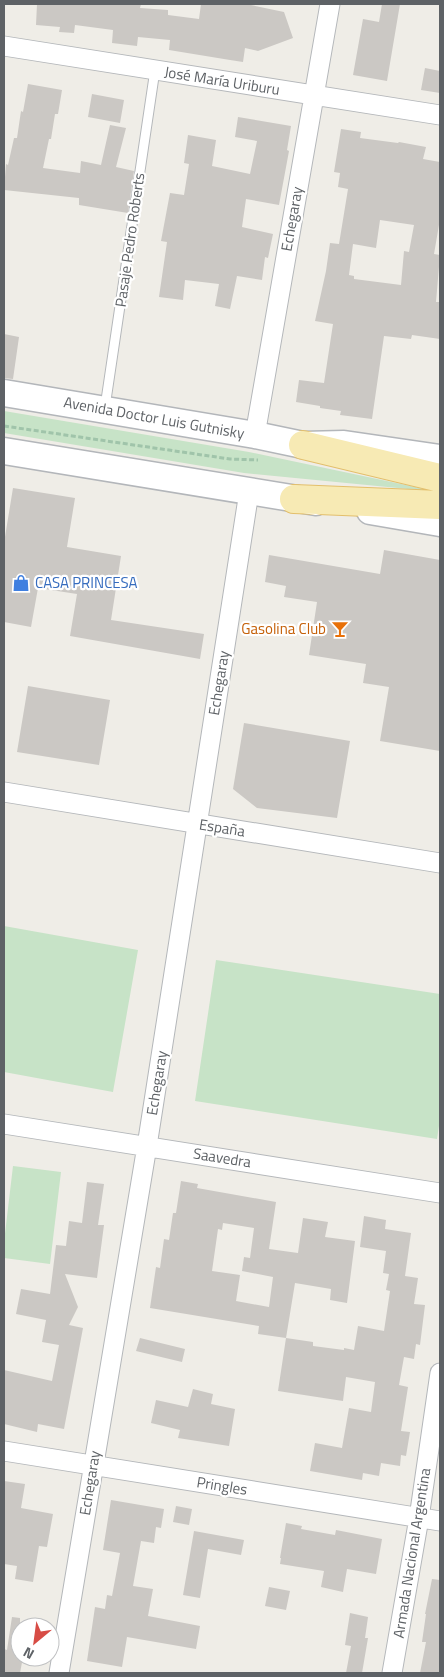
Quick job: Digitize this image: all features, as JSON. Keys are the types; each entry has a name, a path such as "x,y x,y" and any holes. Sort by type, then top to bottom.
{"main road":[{"name":"Avenida Doctor Luis Gutnisky","path":"4,393 104,410 257,447 344,444 440,458"},
{"name":"Avenida Doctor Luis Gutnisky","path":"303,445 440,478"},
{"path":"4,451 440,523"},
{"path":"294,498 440,505"}],"street":[{"name":"Echegaray","path":"257,447 330,4"},
{"name":"José María Uriburu","path":"4,46 440,115"},
{"name":"Echegaray","path":"59,1673 147,1146 249,492"},
{"name":"España","path":"4,792 440,863"},
{"name":"Saavedra","path":"4,1124 440,1193"},
{"name":"Armada Nacional Argentina","path":"392,1673 419,1518 440,1372"},
{"name":"Pringles","path":"4,1451 440,1521"}],"lane":[{"name":"Pasaje Pedro Roberts","path":"104,410 155,70"}],"path":[{"path":"4,426 230,459 257,447"}],"green space":[{"path":"4,411 249,452 439,492 244,473 4,433"},
{"path":"4,926 138,950 113,1092 4,1072"},
{"path":"216,960 440,994 440,1119 437,1139 195,1101"},
{"path":"13,1166 61,1172 50,1264 4,1258 4,1242"}],"building":[{"path":"37,4 141,4 140,8 168,10 168,15 199,19 201,4 246,4 284,12 293,38 258,51 245,48 243,62 169,50 170,40 138,37 137,46 112,43 113,30 75,25 74,33 59,32 60,27 36,25"},
{"path":"382,4 400,4 387,81 353,75 363,19 379,22"},
{"path":"425,68 440,71 440,93 421,90"},
{"path":"28,84 62,90 58,114 55,114 51,139 49,139 43,168 80,173 81,161 101,165 110,125 126,128 116,167 134,171 128,213 79,205 79,198 4,190 6,164 8,165 14,138 17,138"},
{"path":"92,94 124,100 120,123 88,117"},
{"path":"238,117 291,126 287,150 289,151 279,205 246,199 242,227 273,234 268,258 265,257 262,280 237,276 230,309 215,306 219,284 185,280 183,300 159,297 167,242 161,241 170,193 184,195 189,164 184,163 188,135 216,140 212,166 250,174 257,141 235,137"},
{"path":"341,129 361,132 360,138 426,147 423,159 440,162 440,219 434,254 440,255 436,302 440,302 440,339 412,335 411,339 384,336 372,419 340,415 341,411 296,402 299,380 324,383 333,324 315,321 330,243 339,244 348,189 338,187 340,173 334,172","holes":["380,220 414,225 409,252 404,251 401,285 354,279 354,276 349,275 353,244 376,248"]},
{"path":"4,334 19,337 13,379 4,378"},
{"path":"13,488 75,498 67,547 121,556 111,620 204,634 200,659 70,636 77,594 38,588 31,627 4,622 4,543"},
{"path":"384,550 440,560 440,751 380,741 389,687 363,683 366,664 309,655 317,602 284,597 286,586 265,582 269,555 380,574"},
{"path":"28,686 110,700 99,765 17,752"},
{"path":"244,723 350,741 337,818 257,808 233,789"},
{"path":"181,1181 198,1184 197,1188 276,1202 269,1249 298,1253 303,1218 328,1222 325,1237 355,1241 347,1303 330,1300 331,1289 295,1283 286,1338 258,1334 259,1326 150,1308 156,1267 160,1268 164,1239 169,1240 173,1213 176,1213","holes":["223,1223 254,1228 250,1258 244,1257 242,1271 273,1277 269,1307 236,1301 240,1275 212,1271 218,1229 222,1230"]},
{"path":"87,1182 104,1184 98,1225 104,1225 97,1278 65,1274 78,1307 69,1325 83,1328 64,1429 38,1424 37,1432 4,1424 4,1370 52,1381 59,1345 42,1342 46,1320 16,1314 21,1289 50,1294 56,1245 66,1246 69,1221 82,1223"},
{"path":"364,1216 386,1220 385,1229 411,1233 405,1276 418,1278 414,1304 425,1305 420,1345 416,1344 414,1359 404,1357 399,1385 408,1387 401,1431 410,1432 406,1456 401,1455 400,1466 381,1463 379,1476 363,1473 362,1480 310,1471 315,1443 342,1448 349,1408 371,1412 375,1382 346,1377 343,1401 278,1391 286,1338 313,1342 313,1346 354,1350 358,1326 384,1331 390,1291 386,1290 389,1274 383,1273 386,1251 360,1247"},
{"path":"140,1338 185,1349 182,1362 136,1351"},
{"path":"193,1389 213,1394 211,1404 235,1409 229,1446 178,1438 180,1430 151,1423 156,1400 188,1407"},
{"path":"4,1481 25,1484 21,1508 53,1514 47,1547 39,1546 33,1582 15,1579 17,1566 4,1564"},
{"path":"111,1500 164,1509 161,1528 156,1527 154,1543 141,1541 133,1586 153,1589 148,1616 200,1626 196,1649 127,1637 122,1667 87,1661 95,1607 105,1609 107,1595 112,1596 120,1553 103,1550"},
{"path":"176,1506 192,1509 189,1525 173,1522"},
{"path":"286,1523 302,1526 301,1529 335,1535 336,1530 382,1539 376,1574 347,1569 343,1592 321,1587 324,1571 280,1564"},
{"path":"194,1531 244,1540 241,1555 208,1549 200,1598 183,1595"},
{"path":"432,1579 440,1580 440,1673 420,1673 426,1642 422,1642 425,1614"},
{"path":"269,1587 290,1591 286,1610 265,1606"},
{"path":"350,1613 368,1617 365,1638 368,1638 362,1673 346,1673 351,1646 345,1645"},
{"path":"10,1630 10,1667 21,1667 20,1673 4,1673 4,1649 7,1650"}],"place":[{"name":"CASA PRINCESA","path":"21,583"},
{"name":"Gasolina Club","path":"340,629"}]}
